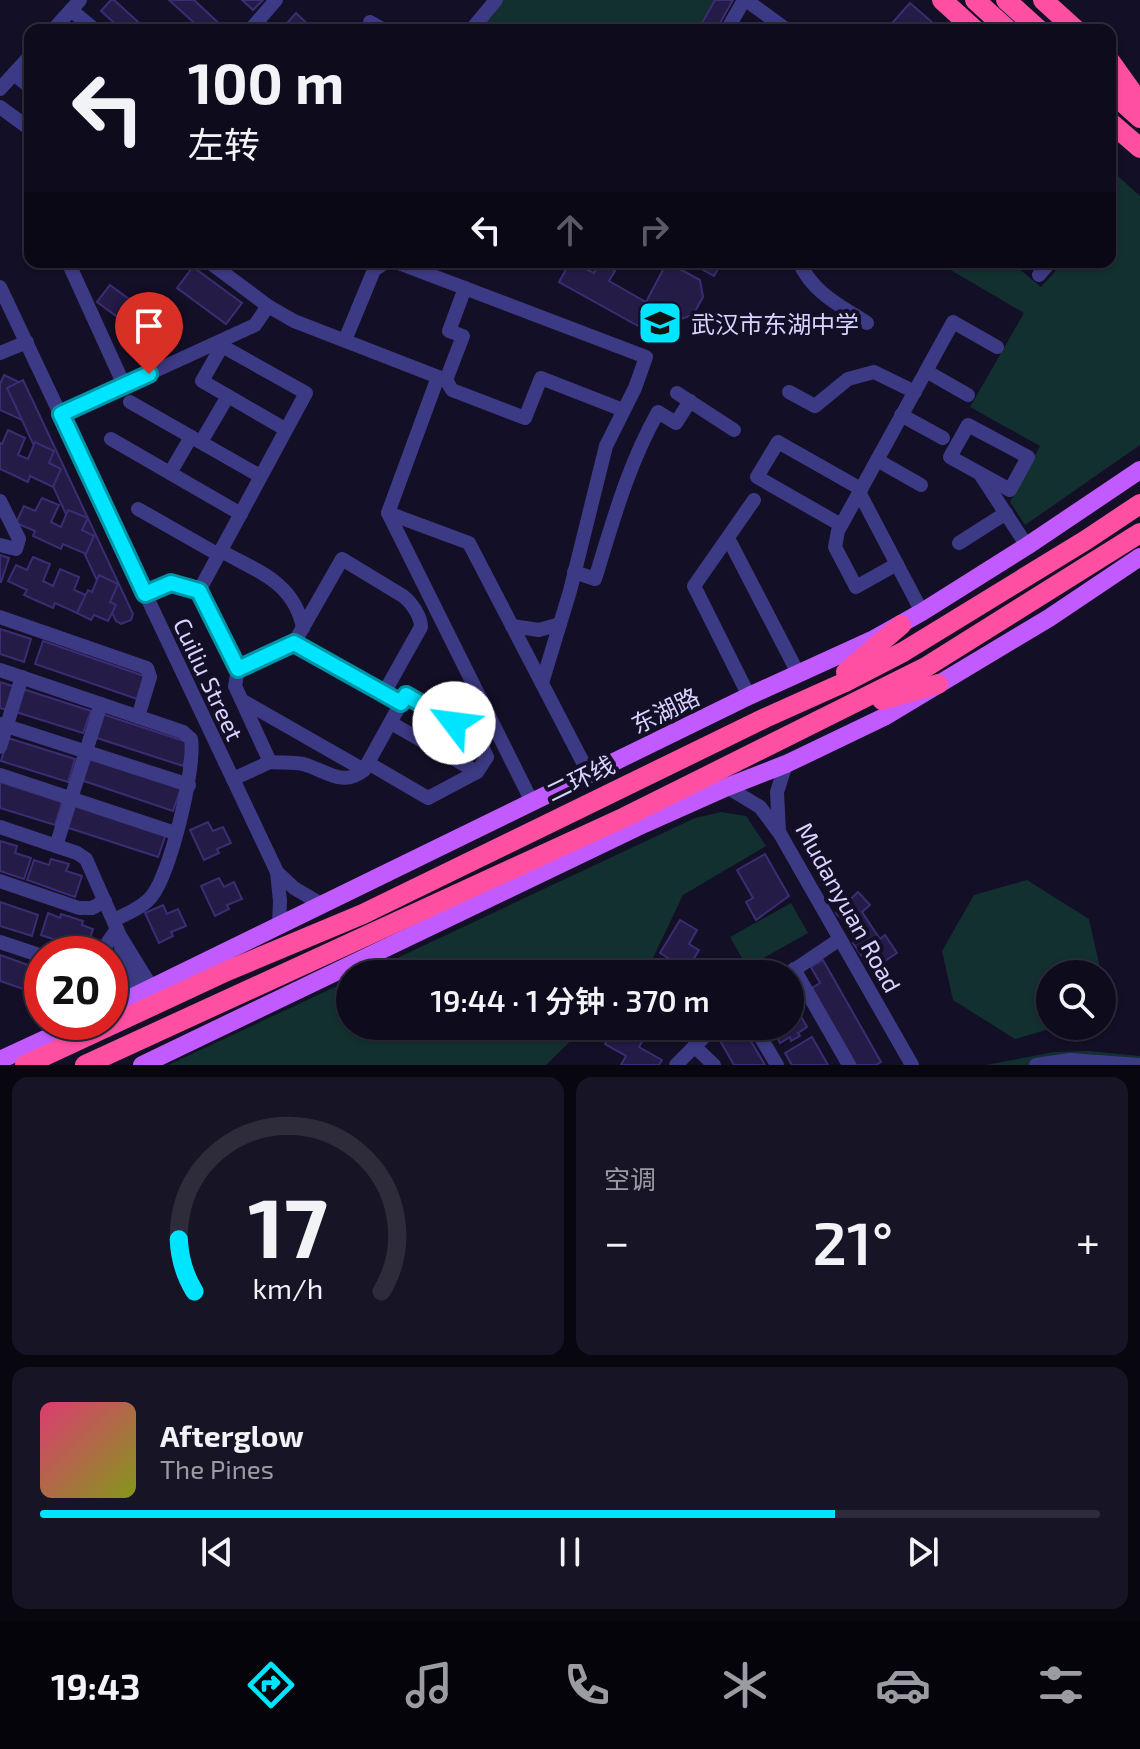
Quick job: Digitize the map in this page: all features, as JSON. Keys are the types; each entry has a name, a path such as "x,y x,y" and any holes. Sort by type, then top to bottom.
{"highway":[{"path":"942,0 968,24"},
{"path":"975,0 1001,24"},
{"path":"1006,0 1032,24"},
{"path":"1043,0 1069,24"},
{"path":"1116,69 1140,103"},
{"path":"1116,96 1140,118"},
{"path":"1116,127 1140,148"},
{"name":"二环线","path":"25,1065 227,971 363,914 903,652 1140,504"},
{"path":"85,1065 625,817 926,667 1140,533"},
{"path":"823,692 901,625"},
{"path":"832,714 938,684"}],"main road":[{"name":"东湖路","path":"128,1000 901,625 1140,470"},
{"path":"142,1065 727,787 786,764 884,717 1049,618 1140,557"},
{"path":"0,1060 43,1040"}],"street":[{"path":"258,24 276,0"},
{"path":"476,24 496,0"},
{"path":"731,24 745,0 779,24"},
{"path":"58,24 75,5 90,24"},
{"path":"370,22 374,24"},
{"path":"0,89 21,73"},
{"path":"0,107 24,125"},
{"path":"71,268 124,385"},
{"path":"217,268 294,321 442,378 452,390 525,418 541,378 623,410"},
{"path":"345,340 377,268"},
{"path":"412,268 646,357 635,388 606,446 542,683"},
{"path":"802,268 820,293 867,323"},
{"path":"1039,275 1045,268"},
{"name":"Cuiliu Street","path":"0,287 277,872"},
{"path":"465,288 449,331 463,336 442,378 388,513 532,802"},
{"path":"61,414 255,325 268,306"},
{"path":"897,564 856,587 835,547 834,541 841,525 953,322 997,347"},
{"path":"0,353 27,342"},
{"path":"199,591 306,393 222,346 202,381 285,429"},
{"path":"926,371 968,395"},
{"path":"789,392 815,406 848,379 874,372 915,392"},
{"path":"170,473 228,396"},
{"path":"574,572 595,579 626,476 658,412 676,423 683,397 734,430"},
{"path":"130,402 260,476"},
{"path":"901,415 943,438"},
{"path":"979,473 1010,490 1028,457 968,425 950,457 979,473 1027,546"},
{"path":"111,439 241,514"},
{"path":"841,525 757,477 778,442 860,491 922,612"},
{"path":"877,460 921,485"},
{"path":"749,696 694,586 754,500"},
{"path":"0,501 19,543 13,549 0,545"},
{"path":"138,509 286,589 297,606 303,628"},
{"path":"388,513 469,543 589,774"},
{"path":"959,543 1006,513"},
{"path":"728,538 798,673"},
{"path":"238,669 294,643 342,559 409,600 421,622 384,693"},
{"path":"145,594 171,583 199,591 238,669 235,686 270,762"},
{"path":"0,617 147,668 150,677 138,717"},
{"path":"512,626 539,630 560,624"},
{"path":"294,643 401,703"},
{"path":"0,670 189,736 192,744 189,785 154,894 112,936"},
{"path":"0,747 3,725 22,677"},
{"path":"233,779 270,762 302,764 339,779 355,776 366,766 406,695 478,737 487,757 477,772 428,798 366,766 243,701"},
{"path":"56,846 101,704"},
{"path":"391,723 477,772"},
{"path":"3,725 189,785"},
{"name":"Mudanyuan Road","path":"786,764 777,792 779,832 912,1065"},
{"path":"0,775 175,833"},
{"path":"727,787 760,807 779,832"},
{"path":"0,827 77,853 86,859 146,991"},
{"path":"277,872 294,888 321,904"},
{"path":"277,872 279,925"},
{"path":"0,881 79,908 92,908 105,901"},
{"path":"117,928 118,936"},
{"path":"804,963 840,939"},
{"path":"0,942 24,950"},
{"path":"128,969 146,991"},
{"path":"804,993 849,1065"},
{"path":"676,1065 700,1040"},
{"path":"762,1040 777,1065"},
{"path":"694,1046 714,1065"},
{"path":"1036,1065 1070,1060 1140,1065"}],"green space":[{"path":"502,0 733,0 719,24 483,24"},
{"path":"1116,174 1140,196 1140,445 1025,525 1010,502 1040,446 970,407 1024,313 947,268 1018,268 1041,287 1058,268 1116,268"},
{"path":"721,812 746,816 766,846 683,895 652,960 393,960 695,818"},
{"path":"1027,880 1089,919 1098,960 1036,960 1036,1033 1015,1039 953,1000 942,951 974,895"},
{"path":"791,903 808,933 760,960 743,960 730,937"},
{"path":"336,987 336,1040 572,1040 546,1065 168,1065"},
{"path":"1089,1051 1140,1056 1140,1065 986,1065 1054,1052"}],"building":[{"path":"114,0 140,24 115,24 101,11"},
{"path":"169,0 194,0 220,24 195,24"},
{"path":"242,0 263,0 253,10"},
{"path":"715,0 733,0 719,24 701,24"},
{"path":"910,3 934,24 891,24"},
{"path":"296,13 308,24 286,24"},
{"path":"194,268 242,303 226,324 177,288"},
{"path":"567,268 583,268 594,273 597,268 610,268 615,271 609,281 646,302 664,268 678,268 700,280 703,297 693,315 678,320 661,310 649,332 559,282"},
{"path":"700,268 719,268 714,276"},
{"path":"110,285 178,335 165,352 97,302"},
{"path":"4,375 23,384 18,396 30,401 22,420 0,410 0,384"},
{"path":"23,380 133,614 131,620 121,624 116,621 7,388"},
{"path":"8,430 25,438 18,455 28,459 35,442 54,451 49,463 61,469 53,487 30,476 28,482 0,469 0,443"},
{"path":"42,498 59,505 51,522 61,527 68,510 88,518 82,530 94,536 86,554 63,544 61,549 33,536 35,531 16,523 24,506 35,511"},
{"path":"0,555 9,558 1,582 0,582"},
{"path":"33,557 50,564 43,581 53,586 60,569 79,577 74,590 86,595 77,613 55,603 53,608 24,595 27,590 8,581 16,565 27,570"},
{"path":"99,575 118,584 110,602 116,605 108,621 94,615 91,620 77,613 88,590 92,592"},
{"path":"0,629 31,639 24,662 0,654"},
{"path":"43,641 144,676 137,699 35,664"},
{"path":"0,682 15,687 7,710 0,708"},
{"path":"23,689 91,711 83,733 16,712"},
{"path":"102,714 190,743 183,766 94,737"},
{"path":"8,738 75,759 68,782 1,761"},
{"path":"89,757 181,788 173,811 81,780"},
{"path":"0,782 62,802 55,825 0,808"},
{"path":"74,803 166,834 158,857 66,827"},
{"path":"208,822 213,831 223,827 231,843 204,860 190,830"},
{"path":"0,841 17,846 15,853 31,858 24,879 0,871"},
{"path":"765,854 789,896 756,920 746,902 753,898 737,870"},
{"path":"51,859 69,864 66,871 82,876 75,897 27,880 34,860 49,865"},
{"path":"219,878 224,887 234,882 242,899 227,905 229,909 215,916 201,886"},
{"path":"858,892 870,905 862,912 880,939 885,935 897,953 871,970 853,943 860,938 850,923 848,926 836,913"},
{"path":"0,902 38,915 32,936 0,926"},
{"path":"163,905 167,914 178,909 186,926 171,932 173,936 159,943 145,913"},
{"path":"48,913 83,921 82,925 93,929 91,936 41,935"},
{"path":"680,920 697,930 689,944 699,950 693,960 671,960 660,953"},
{"path":"0,955 24,964 24,989 0,981"},
{"path":"823,960 881,1062 876,1065 856,1065 812,988 820,983 811,967"},
{"path":"812,1037 828,1065 792,1065 785,1053"},
{"path":"607,1040 643,1040 639,1047 662,1060 659,1065 621,1065 626,1056 605,1044"},
{"path":"720,1040 750,1040 765,1065 734,1065"}],"place":[{"name":"武汉市东湖中学","path":"660,323"}],"route":[{"path":"149,374 61,414 145,594 171,583 199,591 238,669 294,643 401,703 406,695 454,723"}]}
